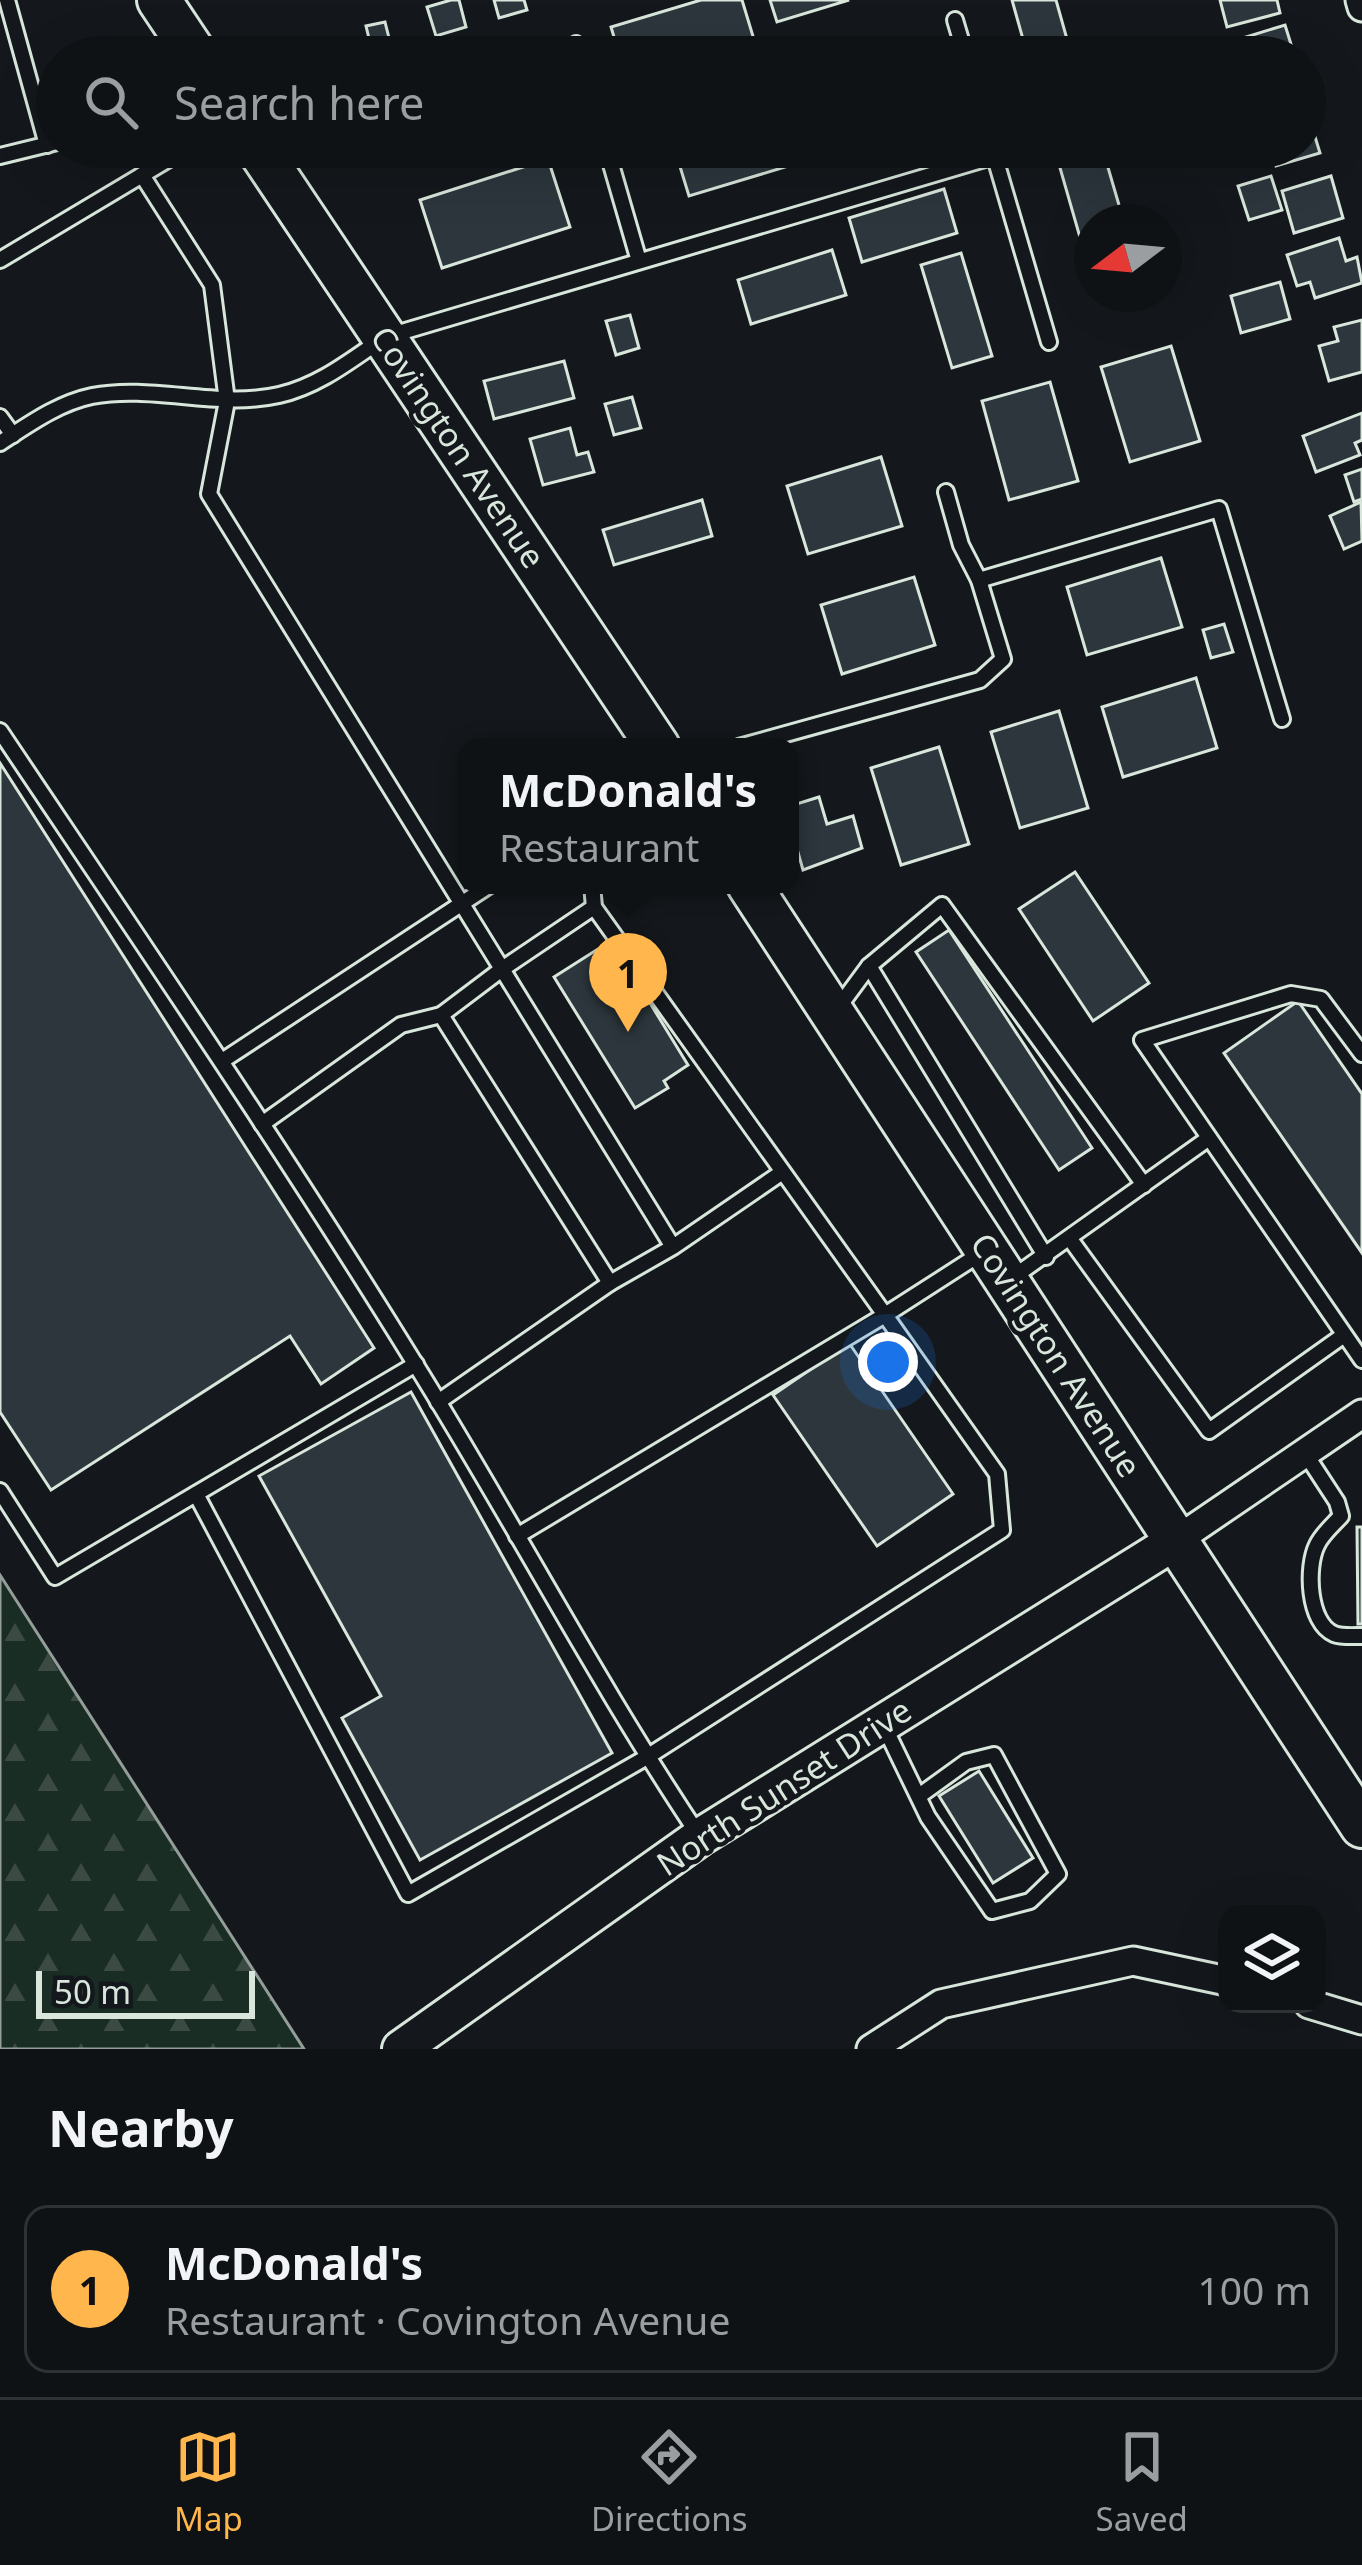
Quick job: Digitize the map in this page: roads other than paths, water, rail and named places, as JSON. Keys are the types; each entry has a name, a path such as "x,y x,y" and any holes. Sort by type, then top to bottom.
{"main road":[{"path":"159,0 183,36"},
{"name":"Covington Avenue","path":"271,168 652,738"},
{"name":"Covington Avenue","path":"755,894 1362,1826"},
{"name":"North Sunset Drive","path":"401,2049 700,1837 1177,1540"}],"street":[{"path":"1177,1540 1362,1414"},
{"path":"872,2049 941,2004 1133,1961 1218,1979"},
{"path":"1326,2009 1362,2020"}],"lane":[{"path":"7,0 36,93"},
{"path":"955,20 960,36"},
{"path":"0,157 36,148"},
{"path":"0,260 154,168"},
{"path":"612,168 639,261"},
{"path":"0,417 6,439 47,413 90,396 131,393 227,400 278,395 321,381 385,337 938,168"},
{"path":"998,168 1049,342"},
{"path":"142,175 212,286 227,400 209,494 674,1246"},
{"path":"771,738 980,680 1003,659 946,493"},
{"path":"979,580 1219,509 1282,719"},
{"path":"0,731 222,1061 416,1364 647,1757 700,1837"},
{"path":"222,1061 477,894"},
{"path":"196,1494 408,1894 647,1757 1002,1530 997,1474 594,907 593,894"},
{"path":"833,1014 869,966 942,905 1144,1185"},
{"path":"262,1124 401,1025 440,1015 594,907"},
{"path":"869,966 1046,1257"},
{"path":"1362,1054 1321,999 1292,994 1142,1040 1362,1360"},
{"path":"440,1015 610,1283"},
{"path":"518,1537 885,1315 997,1265 1046,1257 1208,1138"},
{"path":"437,1402 782,1173"},
{"path":"1070,1239 1209,1431 1345,1335"},
{"path":"0,1491 56,1577 416,1364"},
{"path":"1305,1453 1341,1516"},
{"path":"1362,1515 1341,1516 1317,1542 1311,1564 1313,1598 1322,1626 1336,1635 1362,1636"},
{"path":"883,1723 919,1796 992,1911 1030,1900 1058,1874 994,1754 966,1762 919,1796"}],"place":[{"name":"McDonald's","path":"628,1032"}]}
